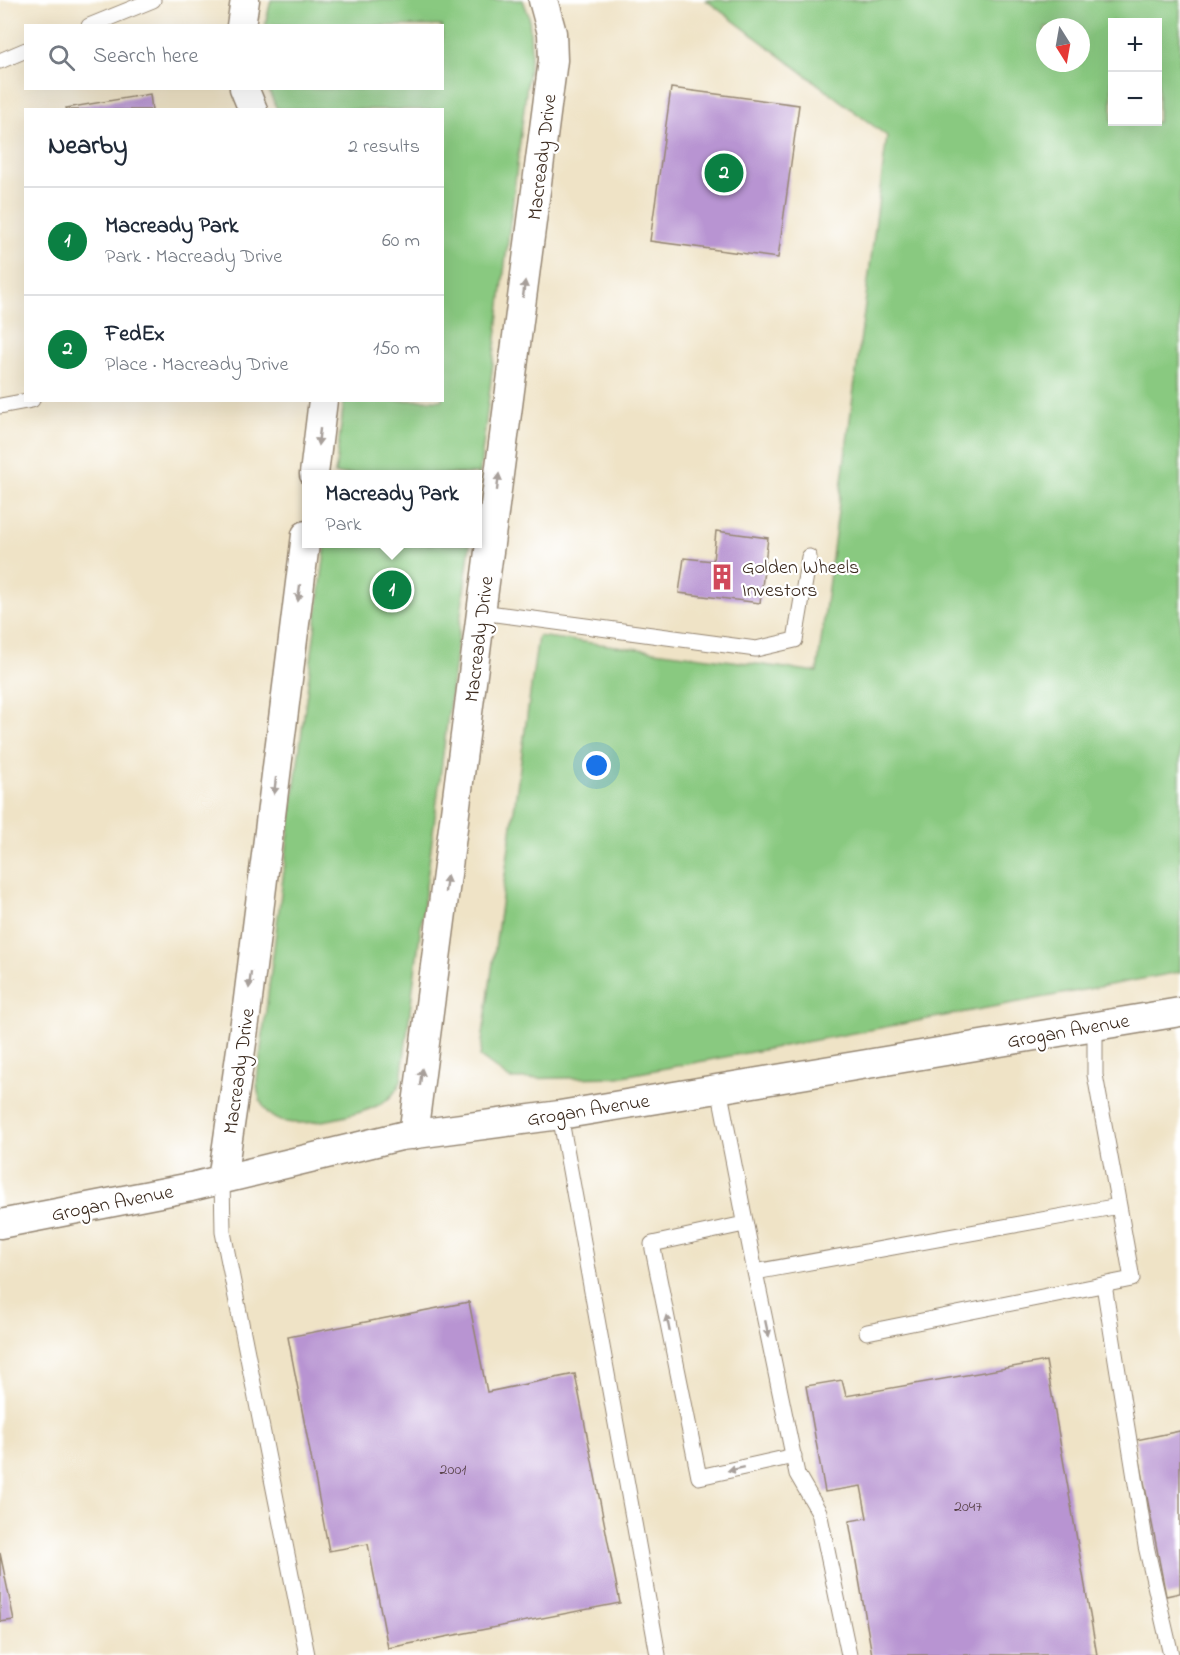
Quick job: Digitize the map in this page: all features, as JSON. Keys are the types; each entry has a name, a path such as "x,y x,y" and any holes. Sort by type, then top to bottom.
{"street":[{"path":"241,24 245,0"},
{"name":"Macready Drive","path":"413,1135 553,60 552,33 543,0"},
{"path":"245,90 252,108"},
{"path":"314,470 323,402"},
{"name":"Macready Drive","path":"222,1180 246,1015 304,548"},
{"name":"Grogan Avenue","path":"0,1224 222,1180 413,1135 560,1114 1180,1012"}],"lane":[{"path":"94,24 153,0"},
{"path":"0,61 24,52"},
{"path":"0,406 24,402"},
{"path":"482,612 756,649 795,640 809,557"},
{"path":"867,1332 1132,1279 1095,1076 1095,1027"},
{"path":"719,1088 744,1224 797,1474 819,1512 849,1655"},
{"path":"560,1114 658,1655"},
{"path":"222,1180 223,1232 308,1655"},
{"path":"756,1272 1119,1206"},
{"path":"744,1224 652,1244 699,1477 794,1456"},
{"path":"1104,1285 1146,1546 1171,1655"}],"green space":[{"path":"271,0 523,0 529,16 531,51 480,470 335,470 344,402 444,402 444,108 277,108 268,90 444,90 444,24 265,24"},
{"path":"706,0 1180,0 1180,972 618,1077 510,1079 480,1057 538,636 817,672 887,136"},
{"path":"325,548 469,548 401,1081 389,1098 375,1107 331,1120 299,1123 276,1119 267,1112 259,1097 257,1080"}],"building":[{"path":"671,88 799,105 778,258 650,241"},
{"path":"150,94 152,108 66,108"},
{"name":"Golden Wheels Investors","path":"716,531 768,538 760,603 679,593 684,558 713,561"},
{"path":"469,1302 487,1392 575,1374 620,1603 388,1648 368,1544 329,1551 288,1337"},
{"path":"1046,1361 1097,1655 872,1655 849,1521 867,1518 861,1486 825,1492 806,1386 842,1380 846,1396"},
{"path":"1180,1431 1180,1593 1166,1596 1136,1440"},
{"path":"0,1553 14,1620 0,1622"}],"place":[{"name":"FedEx","path":"724,173"},
{"name":"Golden Wheels Investors","path":"722,577"},
{"name":"Macready Park","path":"392,590"}]}
